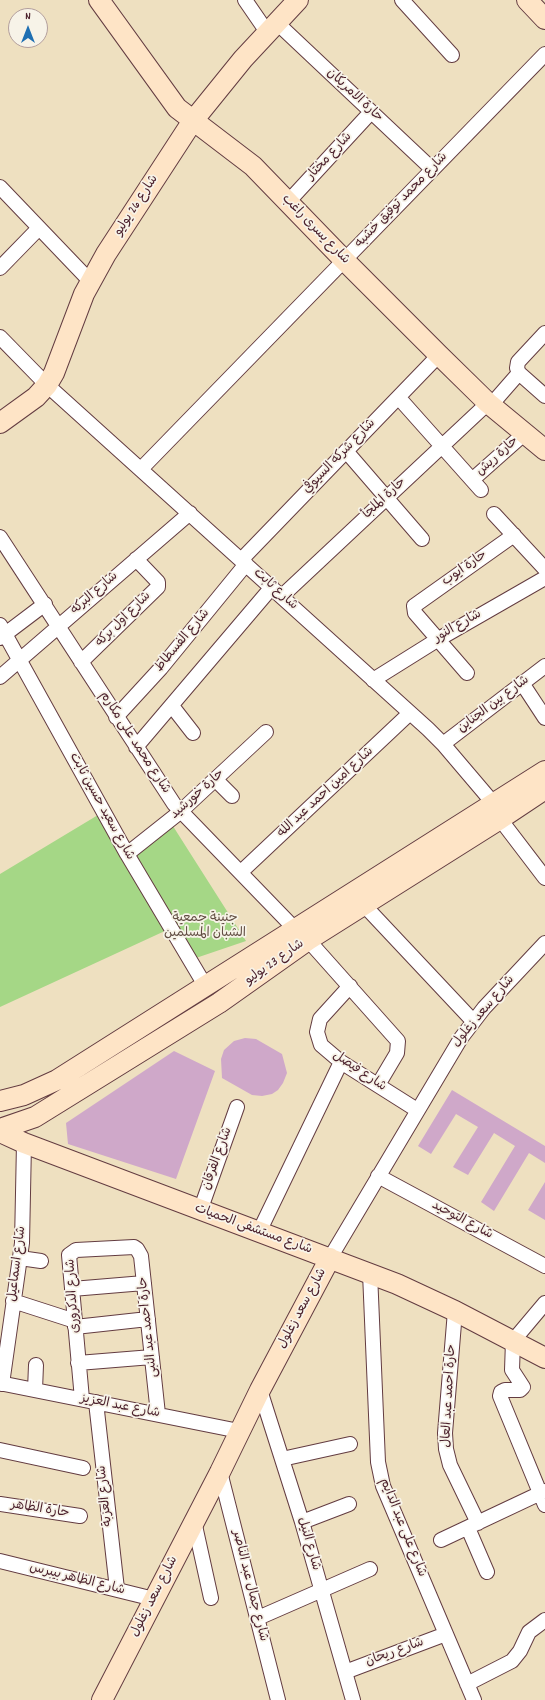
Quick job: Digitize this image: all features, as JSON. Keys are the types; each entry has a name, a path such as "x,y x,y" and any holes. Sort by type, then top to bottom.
{"main road":[{"name":"شارع 26 يوليو","path":"0,423 36,397 47,385 54,373 78,307 90,281 192,122 243,58 298,0"},
{"path":"527,0 545,19"},
{"name":"شارع يسرى راغب","path":"101,1 170,100 192,122 239,154 489,404 545,450"},
{"name":"شارع 23 يوليو","path":"0,1130 35,1117 219,1003 301,934 363,904 497,812 545,771"},
{"name":"شارع 23 يوليو","path":"0,1101 40,1089 57,1080 206,987 301,934 497,812 545,789"},
{"path":"40,1089 48,1109"},
{"name":"شارع مستشفى الحميات","path":"0,1130 24,1143 200,1211 370,1273 455,1311 545,1358"},
{"name":"شارع سعد زغلول","path":"102,1700 220,1472 260,1390 330,1258"}],"street":[{"name":"حارة الامريكان","path":"245,0 272,27 372,112 432,169"},
{"path":"402,0 452,55"},
{"name":"شارع محمد توفيق خشبه","path":"141,468 545,54"},
{"name":"شارع مختار","path":"288,202 372,112"},
{"path":"0,187 90,281"},
{"path":"0,268 39,228"},
{"path":"545,333 518,362 517,368 520,373 545,396"},
{"name":"شارع ثابت","path":"0,337 47,385 277,591 443,744 497,812 545,878"},
{"name":"شارع شركه السيوفي","path":"244,562 346,451 439,355"},
{"name":"حارة الملجأ","path":"136,747 277,591 386,497 489,404 520,373"},
{"path":"398,398 441,446"},
{"name":"حارة ريش","path":"441,446 476,485 525,433"},
{"path":"346,451 422,540"},
{"name":"شارع البركه","path":"0,677 190,513"},
{"path":"494,514 545,569"},
{"name":"حارة ايوب","path":"436,640 415,613 414,606 416,602 514,535"},
{"name":"شارع محمد على مكارم","path":"0,537 59,625 116,717 180,812 301,934 396,1037 399,1045 398,1053 378,1085"},
{"name":"شارع اول بركه","path":"81,662 158,586 158,582 136,559"},
{"name":"شارع الفسطاط","path":"116,717 161,668 244,562"},
{"name":"شارع النور","path":"373,680 436,640 545,578"},
{"path":"2,632 45,604"},
{"name":"شارع سعيد حسين ثابت","path":"2,632 20,660 126,854 206,987"},
{"path":"436,640 467,673"},
{"name":"شارع بين الجناين","path":"443,744 545,666"},
{"path":"522,683 545,718"},
{"path":"172,706 193,732"},
{"name":"شارع امين احمد عبد الله","path":"241,872 410,713"},
{"name":"حارة خورشيد","path":"126,854 180,812 266,732"},
{"path":"216,779 232,796"},
{"path":"363,904 473,1021"},
{"name":"شارع سعد زغلول","path":"330,1258 449,1056 473,1021 545,943"},
{"name":"شارع فيصل","path":"350,986 320,1019 317,1032 321,1045 341,1062 417,1110"},
{"path":"258,1232 341,1062"},
{"name":"شارع الفرقان","path":"200,1211 237,1107"},
{"name":"شارع اسماعيل","path":"1,1384 5,1329 13,1301 20,1258 23,1218 24,1143"},
{"name":"شارع التوحيد","path":"378,1176 545,1266"},
{"name":"حارة احمد عبد النبى","path":"130,1247 137,1249 140,1252 158,1414"},
{"name":"شارع الدكرورى","path":"82,1399 69,1258 73,1251 130,1247"},
{"path":"20,1258 41,1261"},
{"name":"شارع على عبد الدايم","path":"370,1273 380,1474 387,1497 474,1700"},
{"path":"72,1289 144,1283"},
{"path":"13,1301 75,1324 148,1319"},
{"path":"441,1540 543,1496 500,1396 501,1392 505,1390 520,1390 523,1388 512,1370 513,1341 545,1303"},
{"name":"حارة احمد عبد العال","path":"455,1311 445,1433 446,1449 450,1465 473,1525 487,1572"},
{"path":"78,1363 152,1357"},
{"path":"35,1390 36,1365"},
{"name":"شارع عبد العزيز","path":"1,1384 240,1431"},
{"name":"شارع النيل","path":"260,1390 302,1522 353,1700"},
{"name":"شارع العزبة","path":"96,1402 117,1590"},
{"path":"282,1459 350,1444"},
{"path":"0,1450 83,1468"},
{"name":"شارع جمال عبد الناصر","path":"220,1472 278,1700"},
{"name":"حارة الظاهر","path":"0,1504 80,1516"},
{"path":"302,1522 349,1504"},
{"path":"194,1521 211,1598"},
{"name":"شارع الظاهر بيبرس","path":"0,1560 154,1599"},
{"path":"258,1618 370,1569"},
{"path":"467,1684 512,1661 520,1652 529,1632 545,1620"},
{"name":"شارع ريحان","path":"345,1672 446,1634"}],"green space":[{"path":"98,815 167,930 0,1007 0,874"},
{"name":"جنينة جمعية الشبان المسلمين","path":"171,823 246,941 193,959 131,854"}],"building":[{"path":"245,1038 256,1039 282,1054 287,1073 278,1090 272,1094 262,1096 252,1095 222,1078 221,1059 224,1050 234,1041"},
{"path":"174,1051 215,1071 176,1179 68,1144 66,1123"},
{"path":"452,1090 545,1146 545,1163 529,1153 494,1211 481,1202 515,1146 494,1133 468,1175 453,1167 478,1127 456,1114 431,1154 418,1146"},
{"path":"545,1182 545,1220 528,1210"}]}
